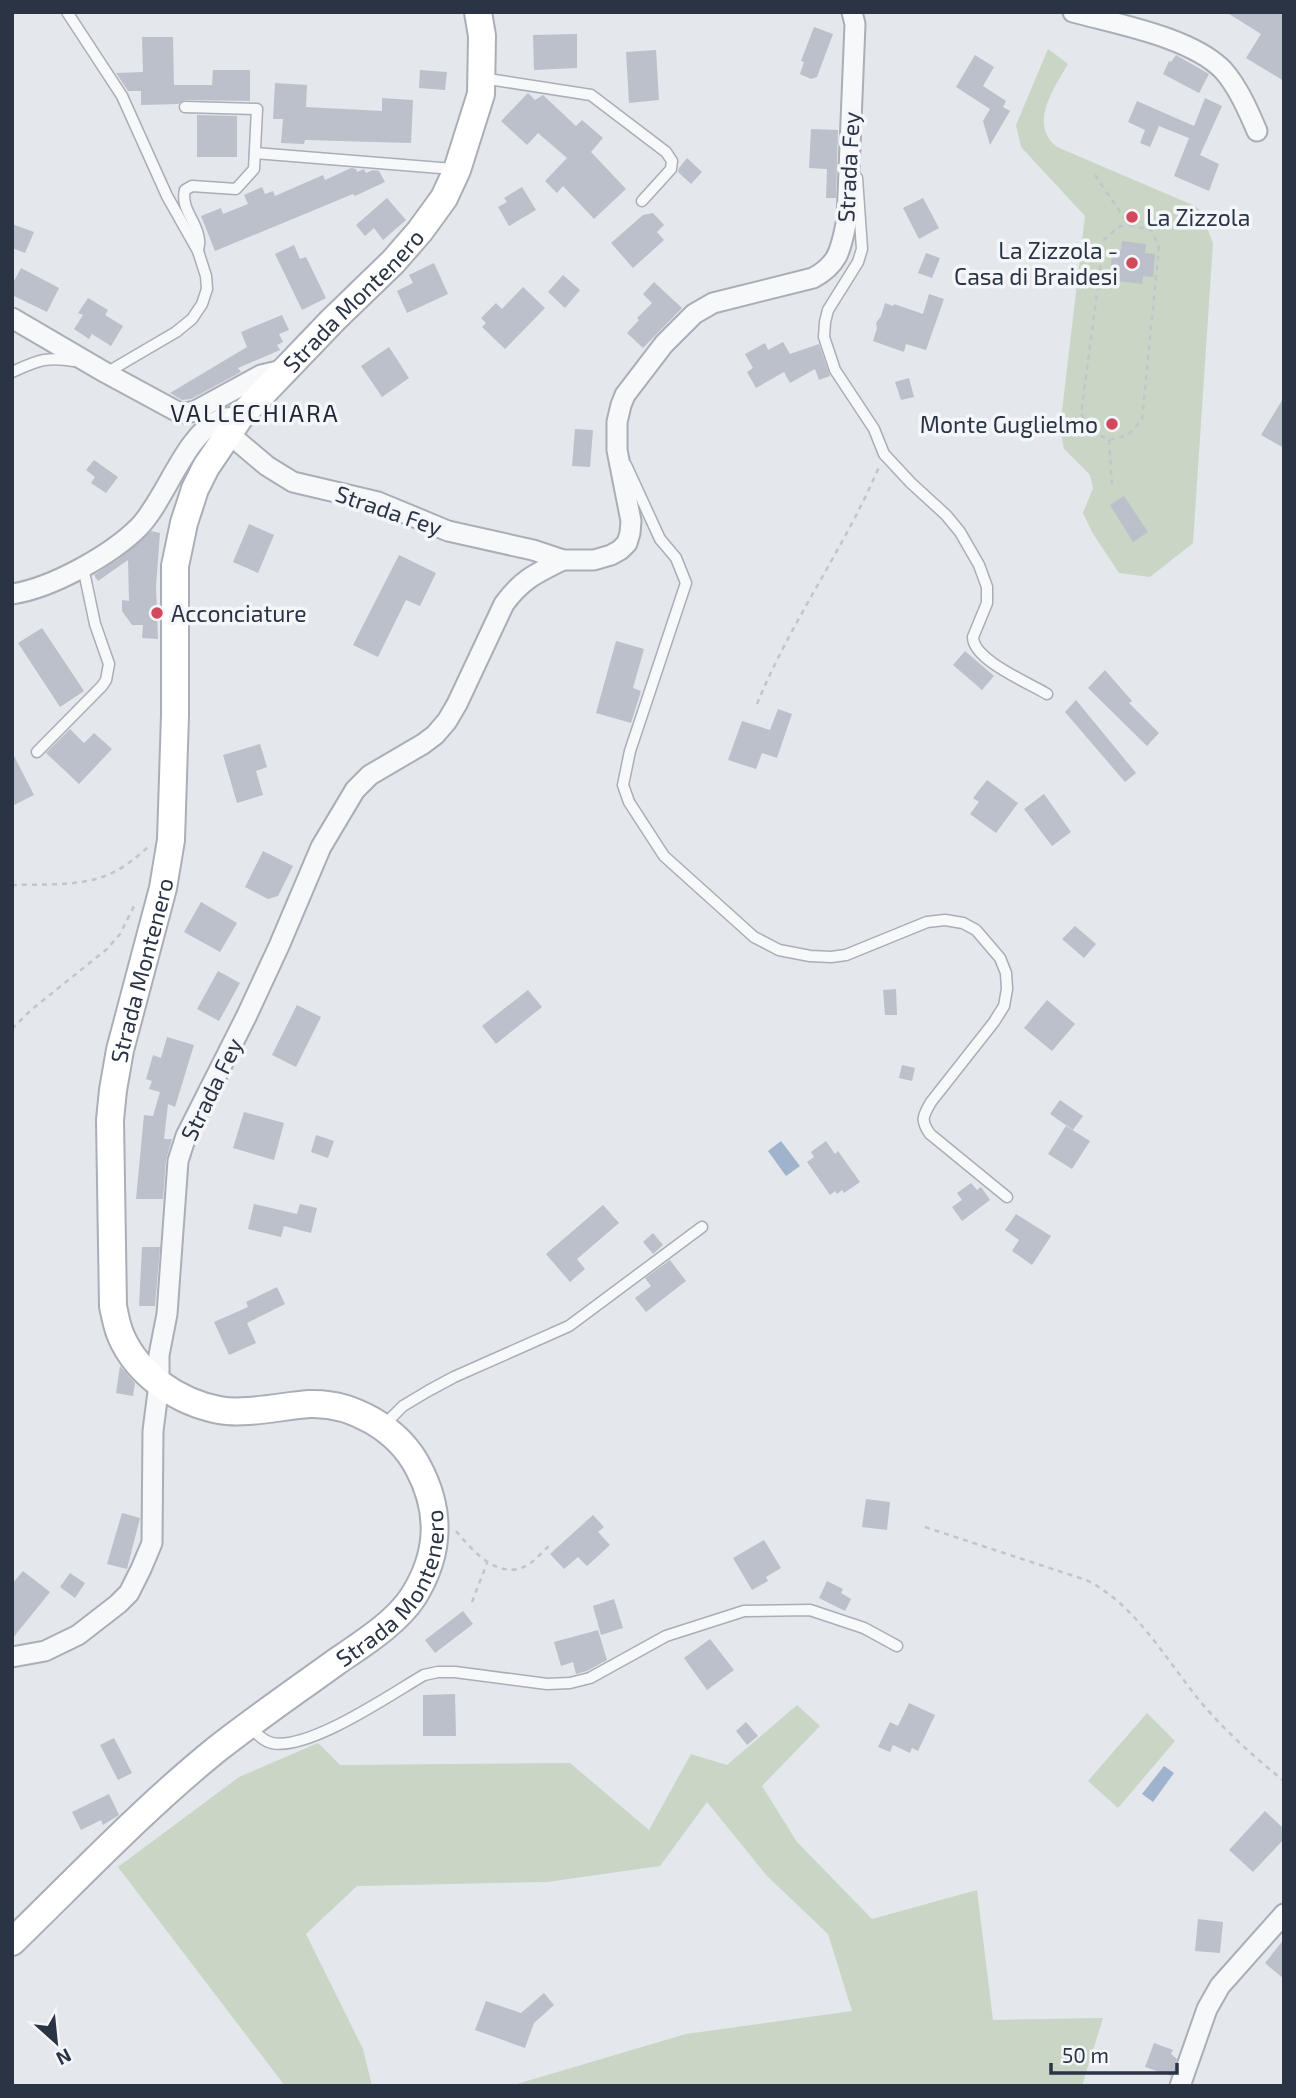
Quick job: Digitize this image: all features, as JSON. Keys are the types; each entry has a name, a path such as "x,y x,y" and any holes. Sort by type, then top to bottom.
{"main road":[{"name":"Strada Montenero","path":"12,1941 182,1779 249,1724 372,1637 411,1599 423,1579 433,1545 436,1525 434,1504 417,1465 401,1444 382,1427 358,1414 312,1404 220,1410 189,1400 159,1384 130,1354 120,1335 113,1306 110,1120 120,1050 163,888 172,827 176,566 184,523 195,489 234,425 333,320 393,262 444,198 457,170 480,98 482,36 478,12"}],"street":[{"name":"Strada Fey","path":"234,425 267,466 293,482 378,502 448,531 563,560 594,560 620,550 627,543 631,521 617,450 617,422 625,395 664,344 694,314 713,303 813,278 826,271 835,261 847,219 855,24 852,12"},
{"path":"1073,12 1191,47 1222,70 1244,103 1257,131"},
{"path":"12,318 178,412 195,411 261,374 286,369"},
{"path":"12,594 37,589 83,567 139,526 205,430 220,419 234,425"},
{"name":"Strada Fey","path":"12,1657 45,1650 69,1640 118,1604 129,1593 152,1543 153,1431 159,1384 159,1355 167,1314 178,1161 186,1136 247,1015 321,847 355,790 370,775 423,744 447,721 504,604 513,592 521,583 563,560"},
{"path":"1180,2086 1207,2009 1220,1986 1284,1914"}],"lane":[{"path":"12,372 38,361 55,358 99,369 176,332 192,319 202,304 207,289 198,251 167,196 122,96 67,12"},
{"path":"481,78 591,95 667,152 671,169 642,201"},
{"path":"185,107 257,109 254,169 236,189 192,186 185,190 186,207 200,237 198,251"},
{"path":"849,148 855,161 862,249 858,262 828,310 825,322 824,337 835,370 874,429 884,454 946,515 960,532 979,565 987,587 988,603 973,636 977,650 995,665 1047,694"},
{"path":"255,153 457,170"},
{"path":"617,450 633,476 660,539 676,558 686,583 630,751 623,786 629,802 664,856 754,937 779,950 810,957 846,955 927,922 944,920 962,923 976,930 1000,958 1006,973 1004,1006 931,1102 924,1115 924,1124 930,1134 1007,1197"},
{"path":"37,752 102,686 107,674 109,664 95,624 83,567"},
{"path":"382,1427 403,1406 428,1391 576,1322 702,1227"},
{"path":"249,1724 260,1737 270,1742 283,1744 313,1736 332,1728 424,1675 438,1672 547,1684 570,1683 590,1678 666,1636 744,1611 810,1610 864,1628 897,1646"}],"path":[{"path":"1095,175 1129,225"},
{"path":"1129,225 1151,230 1159,246 1158,259 1142,420 1128,435 1109,440 1090,430 1081,414 1104,240 1118,227 1129,225"},
{"path":"1109,440 1112,484"},
{"path":"757,704 772,668 856,515 884,454"},
{"path":"12,885 92,880 132,861 172,827"},
{"path":"12,1028 107,949 121,934 136,902"},
{"path":"434,1504 473,1552 500,1569 516,1569 528,1565 550,1545"},
{"path":"925,1527 1099,1586 1127,1608 1201,1703 1260,1762 1284,1781"},
{"path":"472,1602 487,1562"}],"green space":[{"path":"1048,49 1068,64 1046,106 1045,128 1049,138 1057,147 1195,206 1200,210 1213,243 1193,543 1150,577 1119,573 1083,513 1093,488 1090,475 1064,449 1060,428 1085,216 1021,147 1016,125"},
{"path":"797,1705 820,1726 762,1786 797,1842 872,1919 977,1890 993,2020 1103,2018 1082,2086 510,2086 686,2034 852,2011 828,1934 767,1876 707,1802 660,1866 547,1882 357,1886 306,1934 363,2049 372,2086 285,2086 118,1867 239,1777 318,1743 340,1765 570,1763 649,1830 691,1754 727,1765"},
{"path":"1147,1713 1175,1741 1118,1808 1088,1781"}],"water":[{"path":"781,1141 800,1166 786,1176 768,1151"},
{"path":"1164,1766 1174,1773 1153,1802 1142,1794"}],"building":[{"path":"1226,12 1284,12 1284,81 1246,58 1261,34"},
{"path":"814,27 833,34 817,77 811,79 800,74 804,62 801,61"},
{"path":"577,34 577,68 534,70 533,35"},
{"path":"142,37 173,37 174,85 212,85 213,70 250,70 250,101 185,100 178,104 141,105 141,91 128,91 116,73 143,72"},
{"path":"656,50 659,100 629,103 626,52"},
{"path":"975,55 994,67 983,86 1006,101 1003,107 1010,111 990,145 983,121 990,109 956,87"},
{"path":"1176,55 1209,74 1199,93 1163,74 1169,61"},
{"path":"420,70 447,72 445,90 419,88"},
{"path":"275,83 307,85 306,107 382,111 382,98 413,100 411,143 305,140 304,144 281,143 283,119 273,119"},
{"path":"528,93 535,100 543,95 576,126 582,120 603,138 591,152 626,189 594,219 563,186 557,193 545,181 567,158 538,133 527,145 501,121"},
{"path":"1205,98 1222,106 1200,155 1219,164 1209,191 1174,176 1189,138 1159,126 1150,147 1140,143 1145,130 1128,122 1137,101 1194,126"},
{"path":"197,115 237,116 237,157 197,157"},
{"path":"811,129 838,130 836,198 826,198 827,169 809,168"},
{"path":"687,158 702,172 691,184 678,172"},
{"path":"351,168 357,172 364,169 366,173 379,171 385,182 215,251 201,216 221,208 223,214 248,204 244,195 262,187 265,194 273,191 275,196 323,175 325,180"},
{"path":"522,187 536,210 509,226 498,207 507,202 504,198"},
{"path":"387,198 406,220 383,240 374,228 365,236 356,225"},
{"path":"923,198 939,228 919,239 903,208"},
{"path":"653,213 664,225 657,232 664,240 633,268 611,243 643,215"},
{"path":"12,224 34,232 25,253 12,248"},
{"name":"La Zizzola - Casa di Braidesi","path":"1122,241 1146,244 1145,253 1155,254 1153,277 1143,276 1142,284 1117,281 1119,272 1110,271 1113,249 1121,250"},
{"path":"294,245 300,259 306,257 326,298 302,310 275,254"},
{"path":"926,253 940,258 932,278 918,273"},
{"path":"434,263 448,294 407,313 397,291 413,283 409,275"},
{"path":"21,268 59,288 47,312 12,295 12,285"},
{"path":"563,275 580,290 565,308 548,292"},
{"path":"654,282 682,308 643,348 627,333 652,303 643,294"},
{"path":"523,287 545,308 505,349 482,327 486,323 481,318 496,303 502,309"},
{"path":"929,294 944,299 926,350 906,344 904,352 873,341 876,323 885,303 923,314"},
{"path":"88,298 108,310 105,315 123,326 111,346 92,334 89,339 74,329 83,315 78,313"},
{"path":"282,315 289,330 279,334 283,342 277,345 280,350 238,368 241,372 191,399 182,400 170,393 247,347 241,332"},
{"path":"783,342 790,354 819,344 830,376 819,380 815,369 790,383 784,372 756,388 747,372 753,368 745,354 765,343 768,350"},
{"path":"389,347 409,378 382,397 361,366"},
{"path":"909,378 914,397 901,400 895,382"},
{"path":"1284,397 1284,448 1261,435"},
{"path":"575,429 593,430 590,467 572,466"},
{"path":"94,460 118,477 106,493 91,483 95,477 86,470"},
{"path":"1124,496 1148,532 1133,542 1110,505"},
{"path":"249,524 274,535 258,573 233,562"},
{"path":"151,531 160,533 156,586 158,639 142,638 143,625 132,625 122,611 122,600 129,601 128,560 98,581 94,575 120,558"},
{"path":"399,555 436,573 420,606 406,600 378,657 353,645"},
{"path":"42,628 84,691 60,707 18,643"},
{"path":"616,641 644,649 633,688 641,691 631,723 596,713"},
{"path":"965,651 994,676 982,690 953,665"},
{"path":"1105,670 1132,701 1129,703 1159,733 1147,746 1088,688"},
{"path":"1076,700 1136,773 1125,782 1065,712"},
{"path":"778,709 792,714 777,758 762,753 756,769 728,760 742,721 770,730"},
{"path":"70,729 84,743 94,733 112,749 79,784 46,753"},
{"path":"260,744 267,767 256,771 263,795 237,803 223,755"},
{"path":"12,752 34,795 12,806"},
{"path":"987,780 1018,803 996,833 970,814 979,802 973,798"},
{"path":"1044,794 1071,832 1052,846 1024,809"},
{"path":"263,851 293,866 278,896 268,899 245,887"},
{"path":"201,902 237,923 220,952 184,932"},
{"path":"1075,926 1096,944 1084,958 1062,939"},
{"path":"218,971 240,983 219,1021 197,1009"},
{"path":"896,989 897,1015 885,1015 883,990"},
{"path":"528,990 542,1007 496,1044 482,1026"},
{"path":"1047,1000 1075,1024 1052,1051 1024,1028"},
{"path":"297,1005 321,1017 296,1067 272,1055"},
{"path":"167,1037 194,1045 175,1107 168,1104 164,1139 172,1139 166,1160 163,1199 136,1199 144,1115 153,1116 160,1092 149,1089 152,1081 146,1079 153,1055 161,1058"},
{"path":"902,1065 915,1068 912,1081 899,1078"},
{"path":"1060,1100 1083,1116 1073,1130 1050,1114"},
{"path":"244,1112 284,1123 274,1160 233,1148"},
{"path":"1066,1126 1090,1141 1072,1169 1048,1154"},
{"path":"316,1135 334,1141 328,1158 311,1152"},
{"path":"826,1141 835,1154 838,1151 860,1182 844,1193 842,1190 837,1194 835,1191 830,1195 807,1162 814,1157 811,1152"},
{"path":"971,1183 977,1190 981,1187 990,1200 962,1221 952,1207 962,1200 957,1193"},
{"path":"254,1204 297,1214 300,1204 317,1208 311,1233 284,1226 281,1237 248,1229"},
{"path":"603,1205 619,1223 577,1259 585,1269 570,1282 546,1254"},
{"path":"1016,1214 1051,1236 1032,1265 1012,1251 1019,1240 1005,1230"},
{"path":"653,1233 663,1245 653,1254 643,1242"},
{"path":"142,1247 160,1247 155,1306 139,1306"},
{"path":"670,1260 686,1281 646,1312 635,1298 651,1286 645,1278"},
{"path":"277,1287 285,1304 247,1323 256,1343 229,1355 214,1322 248,1307 246,1302"},
{"path":"120,1366 135,1383 133,1396 116,1393"},
{"path":"866,1499 890,1502 887,1530 862,1527"},
{"path":"122,1513 140,1518 127,1569 107,1564"},
{"path":"593,1515 604,1527 598,1532 610,1545 587,1566 578,1557 564,1569 550,1554"},
{"path":"764,1540 781,1568 766,1577 768,1581 752,1590 733,1558"},
{"path":"23,1571 50,1592 12,1639 12,1584"},
{"path":"70,1573 85,1583 75,1598 60,1587"},
{"path":"827,1581 843,1589 841,1593 851,1599 845,1611 819,1598"},
{"path":"614,1599 623,1628 601,1635 593,1606"},
{"path":"463,1611 473,1624 435,1653 425,1640"},
{"path":"598,1630 607,1660 576,1674 573,1662 561,1666 554,1642"},
{"path":"710,1639 734,1670 707,1690 684,1658"},
{"path":"455,1694 456,1736 423,1736 423,1695"},
{"path":"909,1703 935,1715 918,1751 912,1748 910,1753 893,1745 890,1752 878,1747 890,1722 898,1726"},
{"path":"746,1722 758,1736 747,1745 736,1731"},
{"path":"114,1738 132,1773 118,1780 100,1745"},
{"path":"109,1794 119,1815 103,1825 101,1820 81,1830 72,1812"},
{"path":"1265,1811 1284,1829 1284,1839 1253,1872 1229,1850"},
{"path":"1198,1919 1223,1922 1220,1953 1195,1951"},
{"path":"1284,1939 1284,1979 1265,1963"},
{"path":"544,1993 554,2005 534,2023 525,2048 475,2030 486,2001 521,2013"},
{"path":"1154,2043 1173,2050 1171,2054 1177,2059 1171,2076 1145,2067"}],"place":[{"name":"La Zizzola","path":"1132,217"},
{"name":"La Zizzola - Casa di Braidesi","path":"1132,263"},
{"name":"Monte Guglielmo","path":"1112,424"},
{"name":"Acconciature","path":"157,613"}],"district":[{"name":"VALLECHIARA","path":"255,412"}]}
